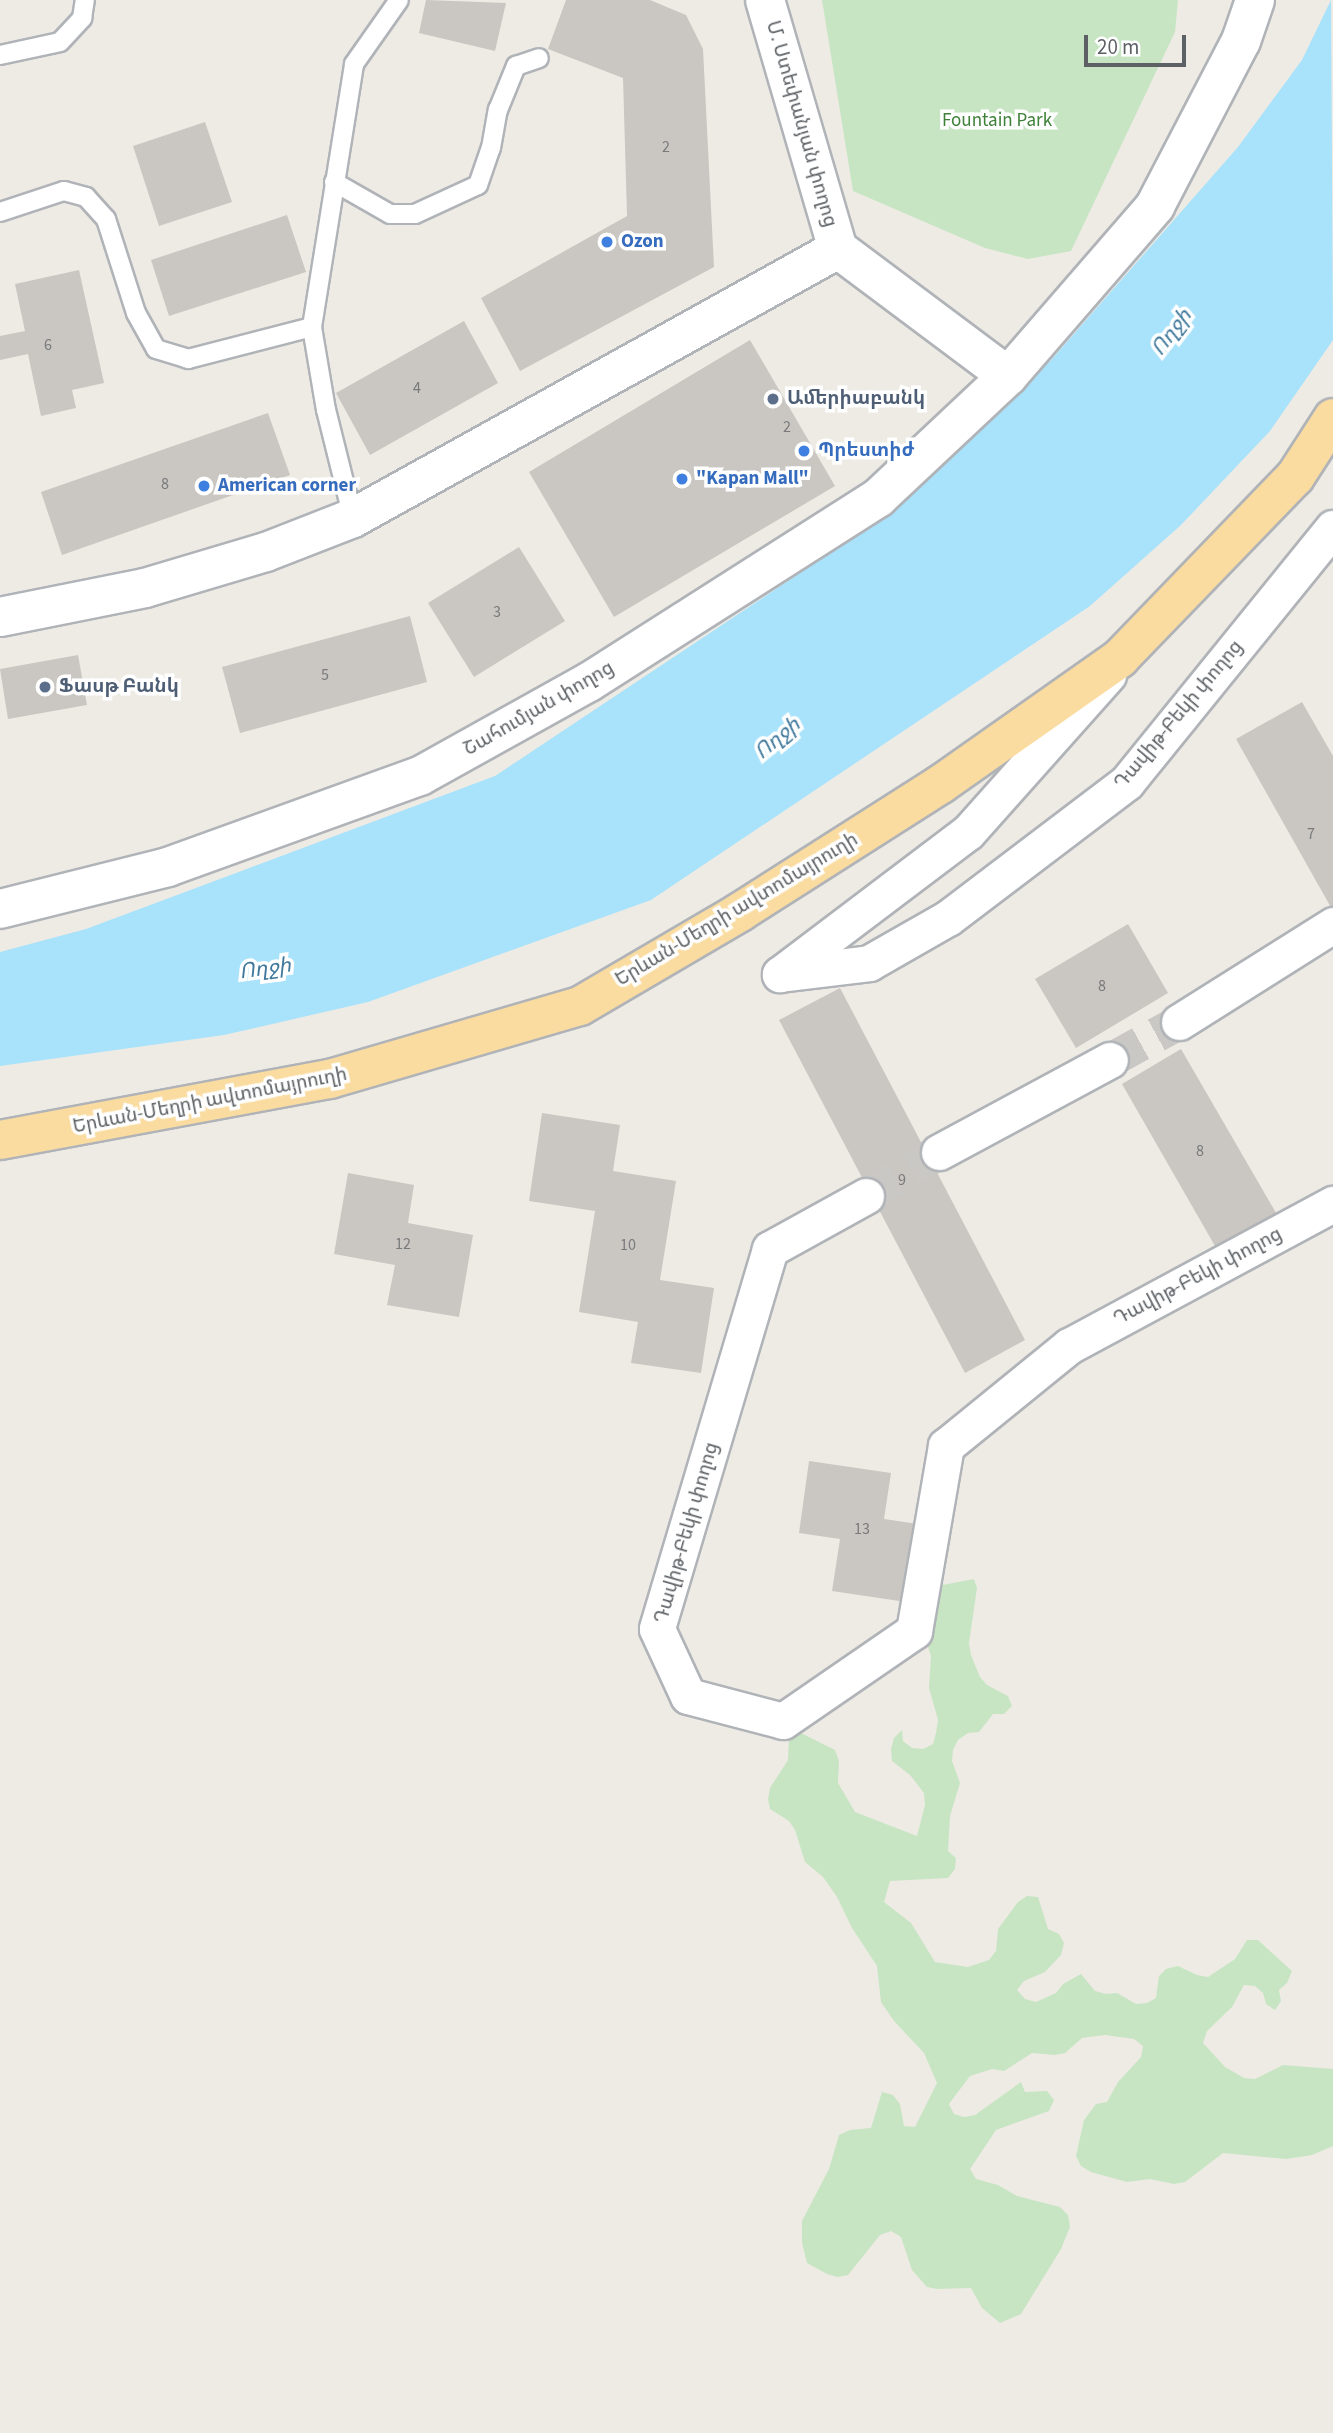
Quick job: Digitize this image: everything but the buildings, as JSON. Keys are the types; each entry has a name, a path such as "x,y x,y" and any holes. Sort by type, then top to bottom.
{"highway":[{"name":"Երևան-Մեղրի ավտոմայրուղի","path":"0,1140 330,1080 580,1006 740,912 941,784 1120,658 1295,477 1333,418"}],"street":[{"name":"Մ. Ստեփանյան փողոց","path":"765,0 838,249"},
{"name":"Շահումյան փողոց","path":"0,909 168,866 420,776 589,682 878,498 1008,376 1155,206 1241,41 1255,0"},
{"path":"0,617 145,588 266,552 353,519 838,249 1008,376"},
{"name":"Դավիթ-Բեկի փողոց","path":"1120,658 1096,692 968,832 780,974 869,963 948,918 1127,782 1333,528"},
{"path":"1179,1022 1333,925"},
{"path":"939,1152 1110,1060"},
{"name":"Դավիթ-Բեկի փողոց","path":"866,1196 770,1250 657,1629 688,1696 783,1721 914,1631 946,1447 1069,1346 1333,1204"}],"lane":[{"path":"0,55 60,42 82,19 85,0"},
{"path":"353,519 326,410 312,327 354,64 398,0"},
{"path":"334,182 390,214 415,214 478,185 491,149 498,110 516,66 539,58"},
{"path":"0,212 64,191 86,197 106,219 136,313 156,349 188,359 312,327"}],"green space":[{"name":"Fountain Park","path":"822,0 1178,0 1175,32 1071,251 1028,259 985,248 853,191"},
{"path":"974,1579 977,1588 969,1643 971,1655 980,1677 987,1685 1008,1696 1012,1706 1004,1714 993,1714 979,1732 968,1733 958,1740 953,1750 952,1761 960,1783 950,1816 948,1851 956,1858 955,1869 948,1878 890,1881 884,1902 911,1923 935,1962 968,1967 989,1960 996,1951 998,1929 1018,1902 1027,1896 1038,1897 1048,1929 1059,1934 1064,1943 1061,1955 1045,1972 1024,1981 1017,1990 1025,1999 1036,2002 1056,1993 1063,1984 1081,1974 1095,1991 1117,1993 1136,2004 1147,2003 1156,1998 1159,1976 1166,1969 1178,1966 1208,1977 1235,1959 1247,1940 1258,1940 1292,1971 1287,1983 1279,1990 1281,2001 1275,2010 1266,2004 1263,1993 1255,1986 1244,1985 1232,2007 1207,2031 1203,2043 1225,2067 1244,2078 1255,2079 1283,2065 1333,2069 1333,2146 1312,2155 1286,2159 1223,2153 1185,2182 1174,2184 1150,2179 1127,2182 1091,2172 1081,2166 1076,2156 1084,2120 1096,2104 1107,2102 1118,2082 1141,2057 1143,2046 1134,2039 1105,2035 1082,2038 1065,2053 1032,2053 1004,2071 992,2069 970,2076 949,2104 954,2114 964,2117 975,2115 1021,2082 1025,2092 1047,2091 1054,2100 1049,2111 996,2130 970,2169 976,2179 998,2185 1017,2196 1060,2207 1068,2215 1070,2227 1061,2249 1021,2314 1000,2323 982,2308 971,2288 927,2287 912,2270 901,2237 891,2231 880,2235 848,2275 838,2277 827,2274 807,2263 802,2243 802,2221 829,2169 839,2135 850,2130 871,2128 882,2092 893,2095 900,2104 904,2126 915,2127 937,2083 924,2053 894,2021 881,2002 877,1966 852,1928 837,1897 823,1877 805,1862 795,1830 789,1821 770,1809 768,1799 770,1788 788,1760 789,1738 797,1731 835,1750 839,1761 838,1783 855,1812 917,1836 925,1805 924,1793 910,1775 892,1761 891,1749 894,1738 902,1730 903,1741 912,1748 923,1749 933,1744 936,1733 938,1720 929,1688 931,1656 921,1624 922,1589"}],"water":[{"name":"Ողջի","path":"1331,0 1333,340 1270,431 1181,525 1090,606 651,900 368,1002 224,1035 0,1066 0,952 86,929 495,776 869,527 1051,360 1238,147 1302,60"}],"tunnel":[{"path":"1110,1060 1179,1022"},
{"path":"866,1196 939,1152"}],"place":[{"name":"Ozon","path":"607,242"},
{"name":"Ամերիաբանկ","path":"773,399"},
{"name":"Պրեստիժ","path":"804,451"},
{"name":"\"Kapan Mall\"","path":"682,479"},
{"name":"American corner","path":"204,486"},
{"name":"Ֆասթ Բանկ","path":"45,687"}]}
